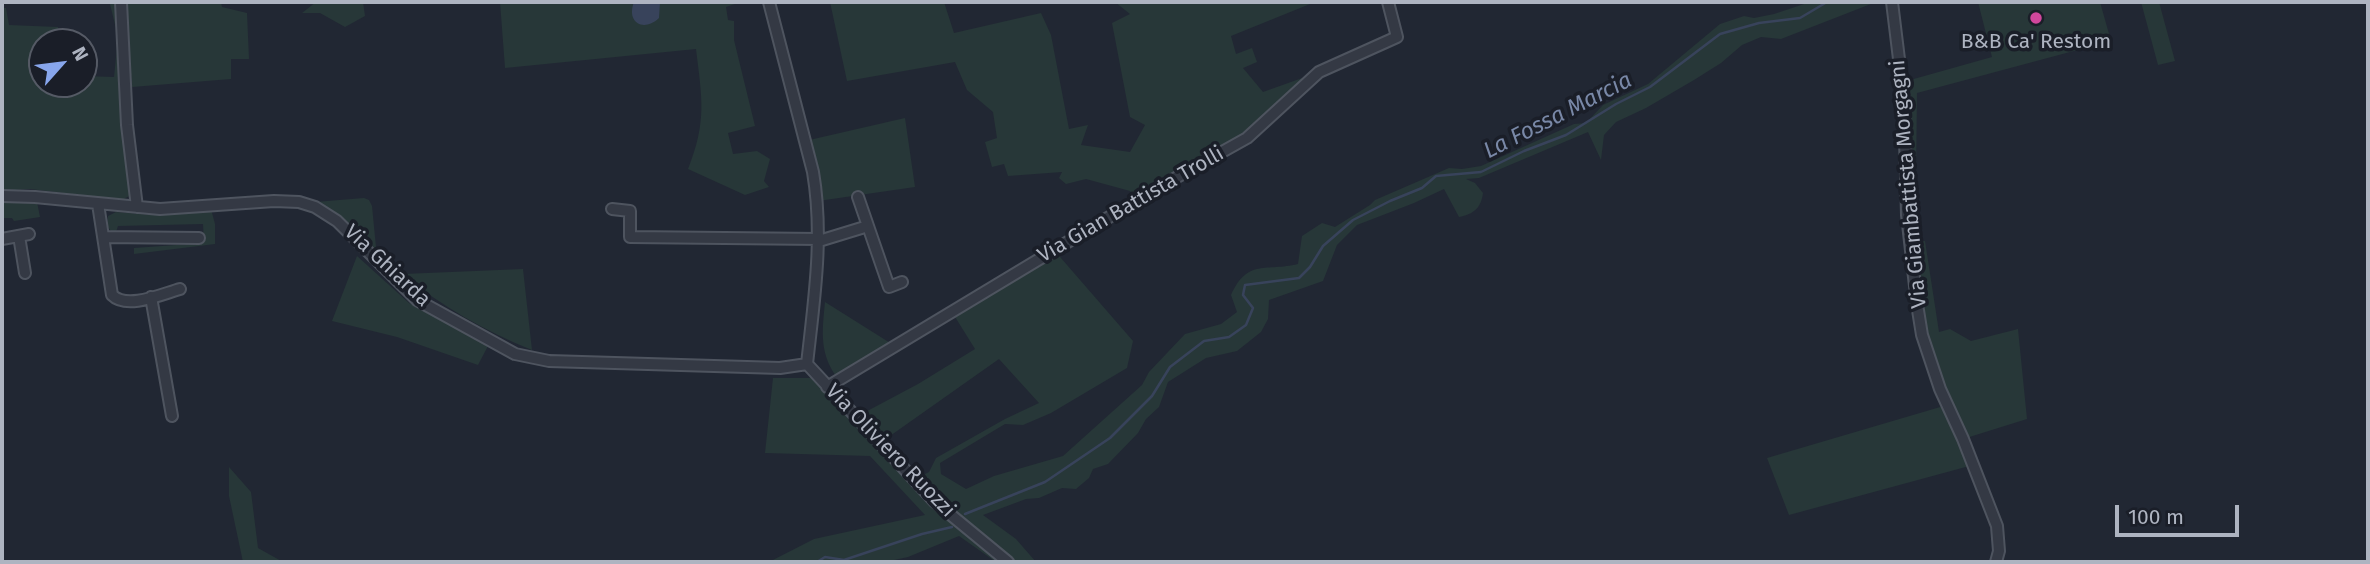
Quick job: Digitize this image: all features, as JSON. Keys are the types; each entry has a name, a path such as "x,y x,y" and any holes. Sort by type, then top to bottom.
{"street":[{"path":"121,2 127,125 137,207"},
{"path":"769,2 813,172 819,210 819,240 807,364"},
{"name":"Via Gian Battista Trolli","path":"827,387 1154,190 1247,138 1319,72 1397,37 1388,2"},
{"name":"Via Giambattista Morgagni","path":"1892,2 1905,100 1907,215 1919,315 1929,359 1940,389 1997,526 1999,551 1996,562"},
{"name":"Via Ghiarda","path":"2,196 160,209 289,201 315,207 337,221 417,299 490,342 524,357 558,361 773,368 807,364"},
{"path":"858,197 889,287 902,282"},
{"path":"98,204 112,295 116,300 128,302 180,289"},
{"path":"612,209 630,211 630,237 819,240 868,226"},
{"path":"2,239 24,235 24,273"},
{"path":"104,237 199,237"},
{"path":"151,297 172,416"},
{"name":"Via Oliviero Ruozzi","path":"807,364 934,501 1008,562"}],"shaded area":[{"path":"121,2 135,193 122,200 30,189 2,191 2,8 6,8 9,25 58,27 28,28 28,98 98,98 98,76 114,77 118,37 110,4"},
{"path":"125,2 221,2 222,7 247,13 249,59 231,59 231,79 132,87"},
{"path":"316,2 363,2 365,16 345,27 320,13 302,13"},
{"path":"500,2 741,2 726,7 728,20 734,21 734,40 755,126 728,133 733,154 757,151 770,159 764,181 769,187 745,195 688,169 698,137 701,110 696,49 505,68"},
{"path":"830,2 944,2 954,33 1041,13 1051,35 1069,129 1088,125 1081,145 1130,152 1145,125 1130,117 1112,23 1130,14 1115,2 1315,2 1231,36 1236,54 1252,48 1257,62 1243,68 1263,92 1319,72 1247,138 1136,201 1130,191 1086,179 1066,184 1059,178 1062,172 1008,176 1004,164 992,167 985,142 997,138 993,112 967,90 955,62 847,81"},
{"path":"1810,2 1876,2 1781,39 1761,37 1742,45 1721,63 1694,80 1616,122 1604,135 1601,160 1588,132 1479,178 1466,179 1475,183 1483,193 1481,203 1469,214 1459,217 1444,189 1357,225 1337,245 1323,281 1269,300 1268,319 1261,332 1237,351 1206,358 1168,382 1159,407 1146,419 1138,433 1108,464 1093,469 1089,478 1076,489 1062,488 983,515 1016,539 1036,562 996,562 959,536 908,557 885,562 769,562 814,539 925,515 870,456 765,453 773,378 818,378 856,417 918,384 975,349 952,312 1054,250 1133,341 1127,368 1051,413 1023,425 1005,424 940,463 941,474 966,489 994,476 1063,456 1142,385 1149,372 1185,334 1221,324 1237,312 1231,295 1244,276 1259,269 1298,264 1302,236 1322,223 1335,227 1375,200 1449,168 1481,166 1574,124 1586,123 1603,105 1648,84 1720,24 1744,16 1754,18","holes":["999,359 1039,403 936,458 929,472 914,480 880,443"]},
{"path":"1978,2 2100,2 2111,41 1917,93 1916,177 1906,178 1903,82 1992,57"},
{"path":"2141,2 2159,2 2175,61 2158,65"},
{"path":"905,118 915,187 818,201 805,141"},
{"path":"364,198 369,200 372,206 376,247 374,250 339,217 315,202"},
{"path":"2,201 37,202 40,217 14,221 12,218 2,218"},
{"path":"211,209 215,224 215,244 134,254 134,248 204,243 203,224 118,226 116,232 107,226 108,216 116,212 152,215"},
{"path":"1925,241 1939,332 1950,329 1971,341 2018,329 2027,419 1963,439 1973,465 1789,515 1767,458 1947,405 1929,359 1910,242"},
{"path":"357,256 409,303 488,346 478,365 397,337 332,321"},
{"path":"523,269 532,350 464,317 403,274"},
{"path":"825,302 895,346 839,380 828,361 823,343"},
{"path":"229,467 251,492 258,548 283,562 243,562 229,496"}],"water":[{"path":"634,2 660,2 659,18 647,25 638,23 632,15"}],"waterway":[{"name":"La Fossa Marcia","path":"965,514 1045,482 1110,438 1152,396 1170,367 1204,341 1229,337 1246,325 1253,308 1243,295 1245,285 1299,278 1310,267 1323,246 1353,220 1422,188 1436,176 1481,172 1566,135 1616,104 1650,87 1720,34 1759,23 1800,18 1827,2"},
{"name":"La Fossa Marcia","path":"817,562 825,557 844,560 952,527"}],"place":[{"name":"B&B Ca' Restom","path":"2036,18"}]}
